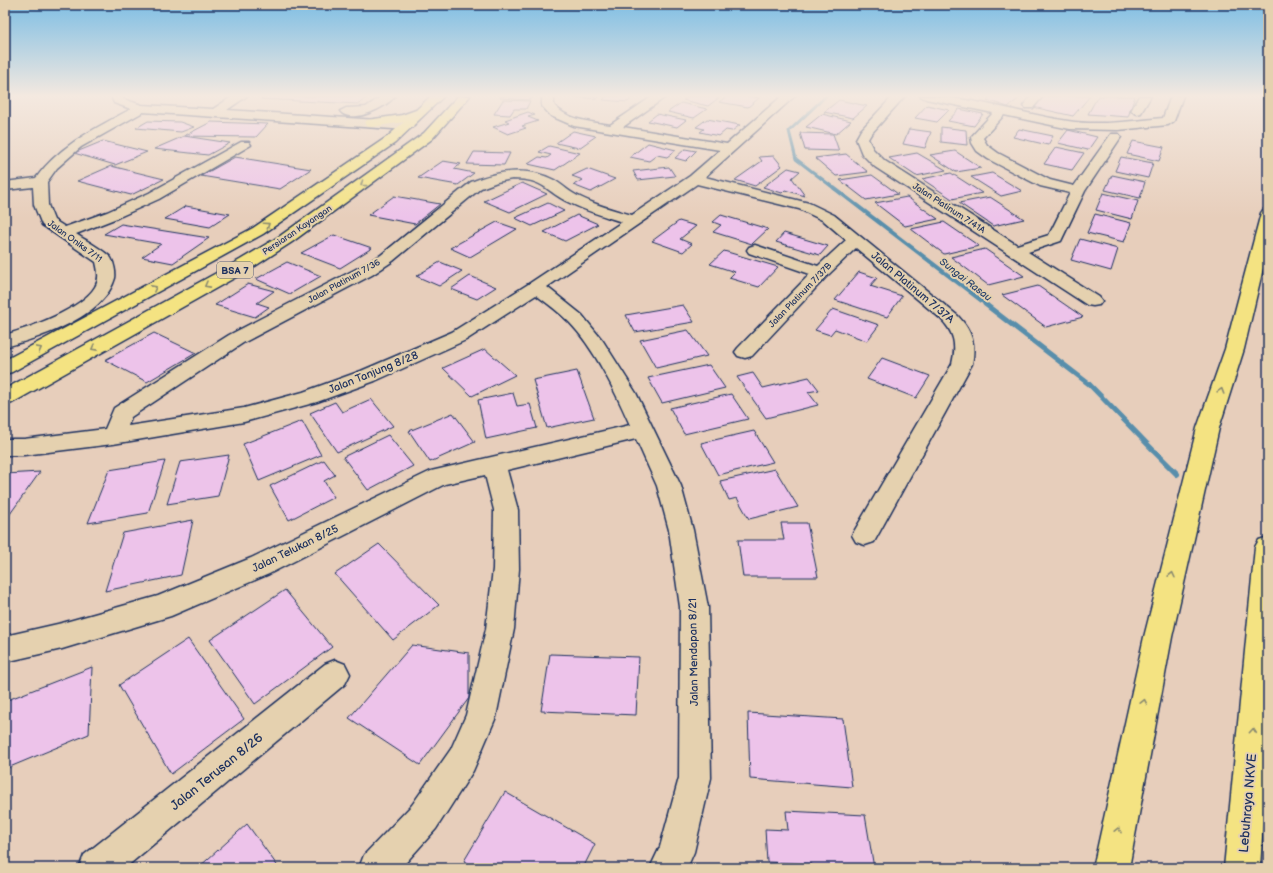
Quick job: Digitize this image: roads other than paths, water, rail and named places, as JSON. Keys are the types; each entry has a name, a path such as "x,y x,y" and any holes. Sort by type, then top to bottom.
{"main road":[{"name":"Persiaran Kayangan","path":"5,368 246,238 395,137"},
{"path":"387,167 414,137"},
{"name":"Persiaran Kayangan","path":"5,398 252,260 286,239 427,137"},
{"path":"1111,868 1158,637 1208,428 1218,403 1238,338 1268,213"},
{"name":"Lebuhraya NKVE","path":"1242,868 1268,547"}],"street":[{"path":"5,186 40,182 52,165 77,144 90,137"},
{"path":"660,137 729,148"},
{"name":"Jalan Tanjung 8/28","path":"5,448 112,436 244,415 310,397 368,376 459,336 536,287 632,220 695,179 742,137"},
{"name":"Jalan Platinum 7/41A","path":"863,137 862,139 867,151 880,164 1093,301"},
{"path":"977,137 978,143 982,148 993,156 1045,183 1078,191"},
{"path":"1015,250 1047,242 1055,238 1078,191 1115,137"},
{"path":"64,233 112,215 154,196 245,145"},
{"name":"Jalan Platinum 7/36","path":"112,436 122,413 236,339 371,268 387,258 476,185 486,180 522,175 538,178 549,183 572,199 632,220"},
{"name":"Jalan Platinum 7/37A","path":"695,179 804,206 829,218 958,325 964,338 966,349 962,364 865,535"},
{"name":"Jalan Oniks 7/11","path":"5,341 30,333 83,309 101,292 108,276 104,260 47,222 40,205 40,182"},
{"name":"Jalan Platinum 7/37B","path":"745,352 821,272 856,240"},
{"path":"755,250 821,272"},
{"name":"Jalan Mendapan 8/21","path":"536,287 558,303 576,319 626,393 669,486 681,530 694,608 695,778 676,852 668,868"},
{"name":"Jalan Telukan 8/25","path":"5,649 62,636 161,607 260,566 439,477 643,430"},
{"path":"377,868 424,817 462,760 481,717 500,629 506,569 506,510 494,464"},
{"name":"Jalan Terusan 8/26","path":"97,868 335,674"}],"waterway":[{"name":"Sungai Rasau","path":"790,137 796,159 835,189"},
{"name":"Sungai Rasau","path":"834,188 987,305"},
{"name":"Sungai Rasau","path":"985,304 1089,384 1156,453"},
{"name":"Sungai Rasau","path":"1156,453 1177,474"}]}
